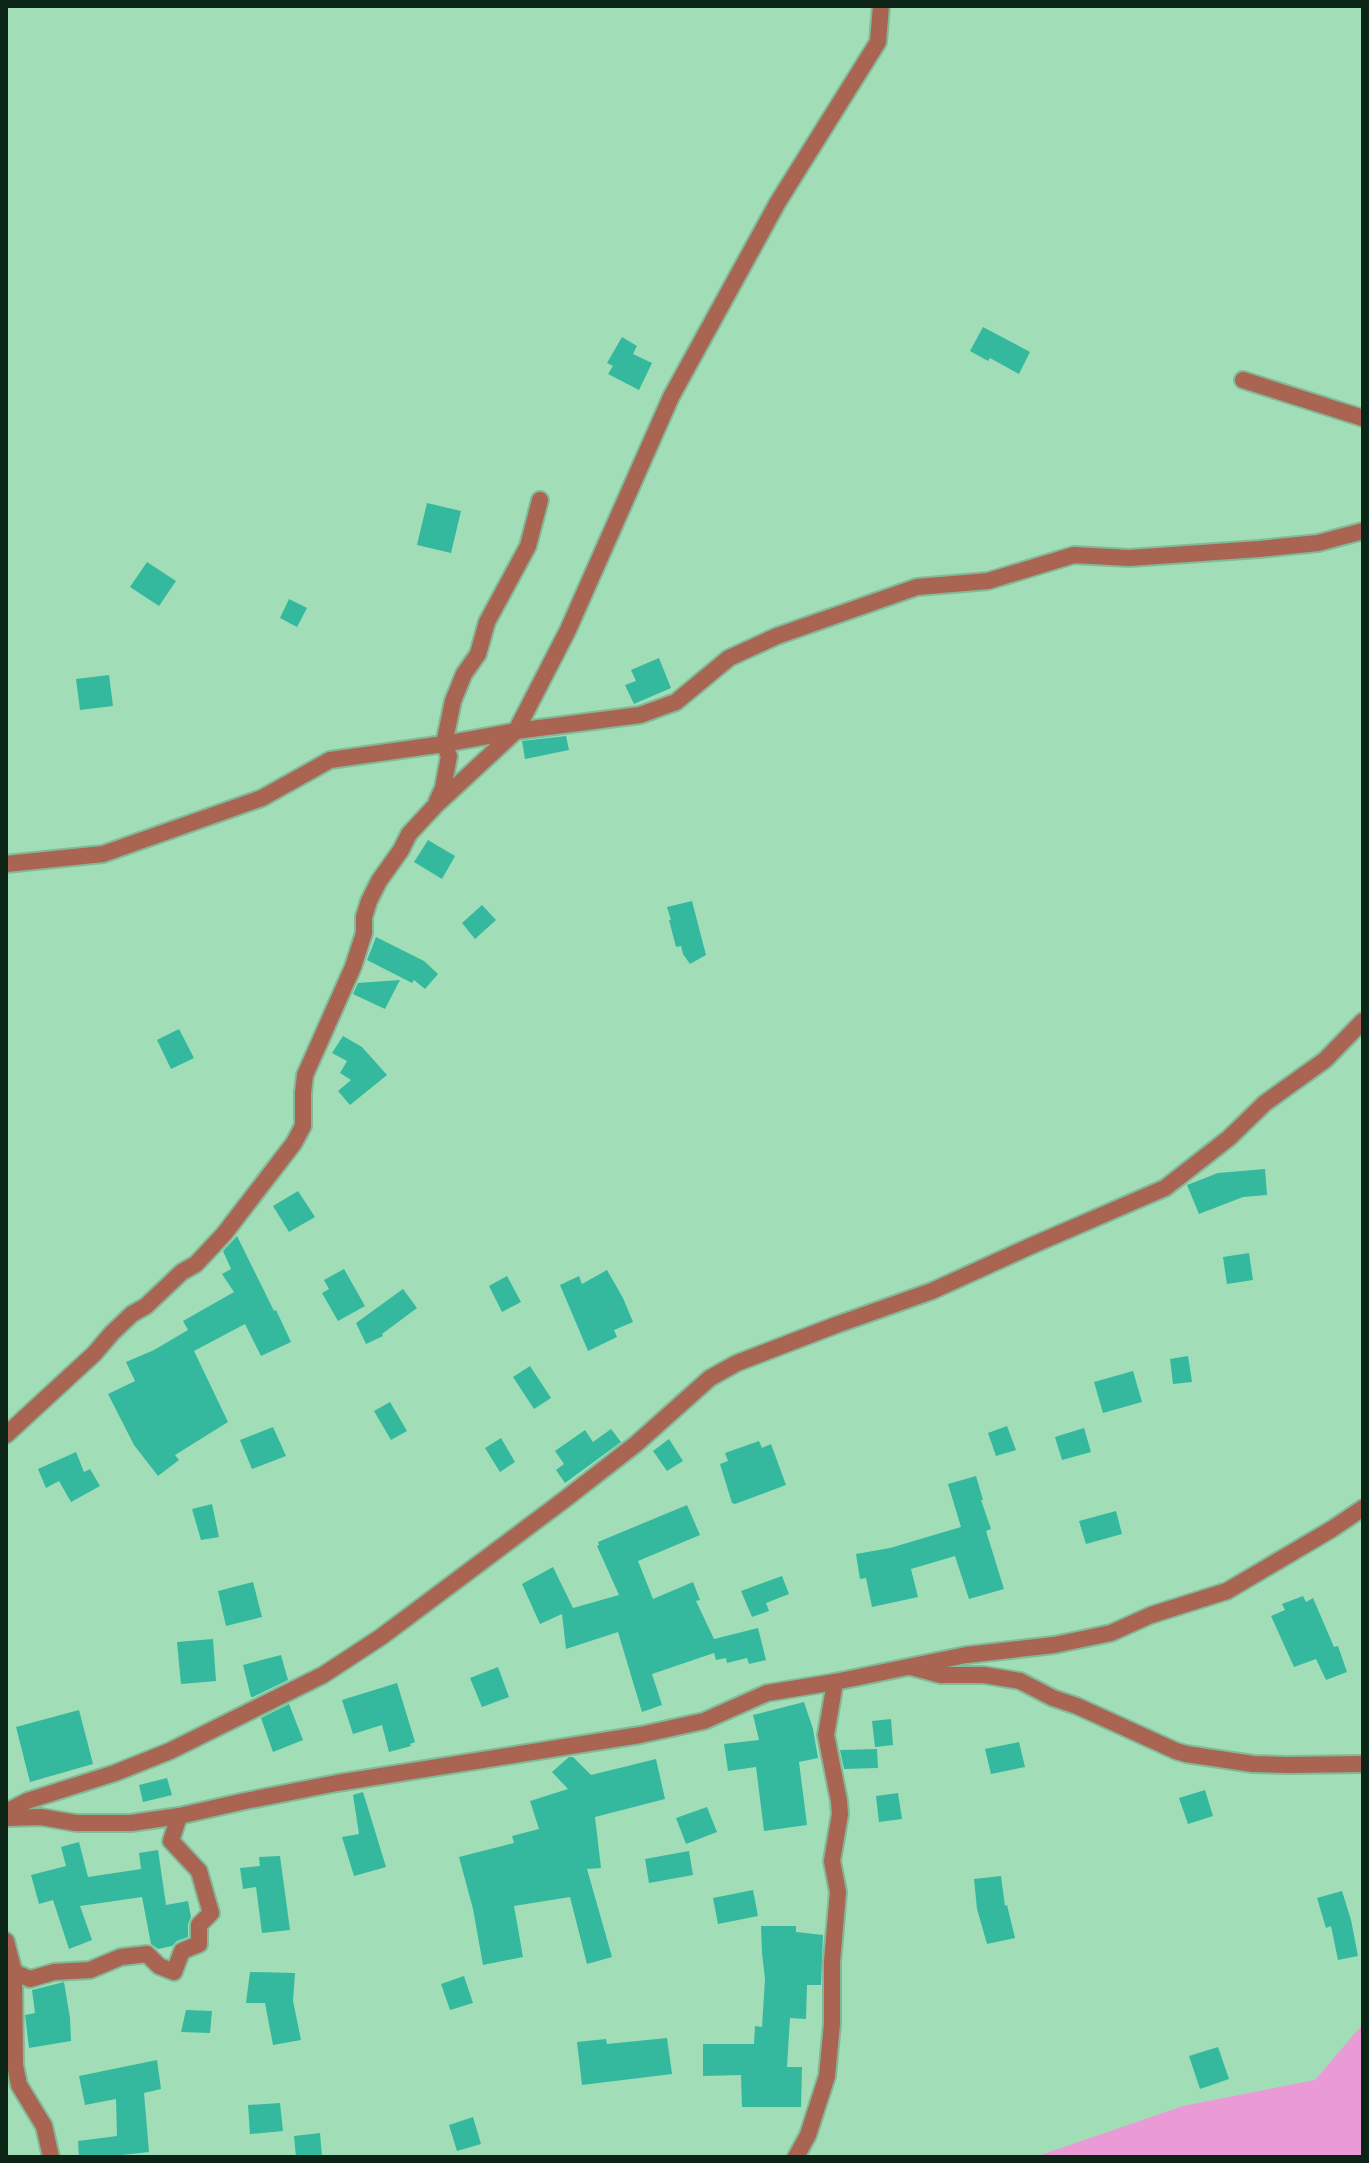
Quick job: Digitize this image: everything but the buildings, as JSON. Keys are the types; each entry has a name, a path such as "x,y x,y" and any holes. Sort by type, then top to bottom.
{"street":[{"path":"6,1435 94,1354 132,1314 196,1264 224,1234 294,1143 303,1126 305,1075 353,967 364,933 364,917 379,881 409,834 516,731 568,630 671,397 778,202 878,42 881,6"},
{"path":"1243,380 1363,418"},
{"path":"435,806 443,788 449,756 444,744 460,682 478,654 487,622 528,546 540,500"},
{"path":"6,864 103,854 262,798 330,760 640,715 676,702 729,658 777,636 917,587 988,581 1074,555 1129,558 1259,549 1318,543 1363,531"},
{"path":"6,1815 27,1801 115,1773 170,1751 323,1675 381,1637 636,1444 710,1378 737,1363 932,1291 1165,1188 1229,1138 1265,1103 1325,1060 1363,1021"},
{"path":"6,1815 76,1823 131,1823 179,1816 337,1783 640,1735 704,1721 767,1693 998,1650 1054,1645 1111,1633 1151,1615 1227,1591 1363,1508"},
{"path":"910,1667 941,1675 984,1675 1020,1681 1186,1754 1253,1764 1363,1764"},
{"path":"796,2157 808,2135 827,2076 832,2024 832,1962 838,1892 832,1861 840,1814 826,1735 835,1682"},
{"path":"14,1972 30,1979 54,1972 90,1970 121,1957 147,1954 159,1966 174,1972 182,1951 199,1944 199,1925 211,1913 199,1871 171,1841 179,1816"},
{"path":"6,1941 14,1972 15,2065 19,2085 44,2126 51,2157"}],"shaded area":[{"path":"1363,2024 1363,2157 1035,2157 1183,2106 1315,2080"}]}
